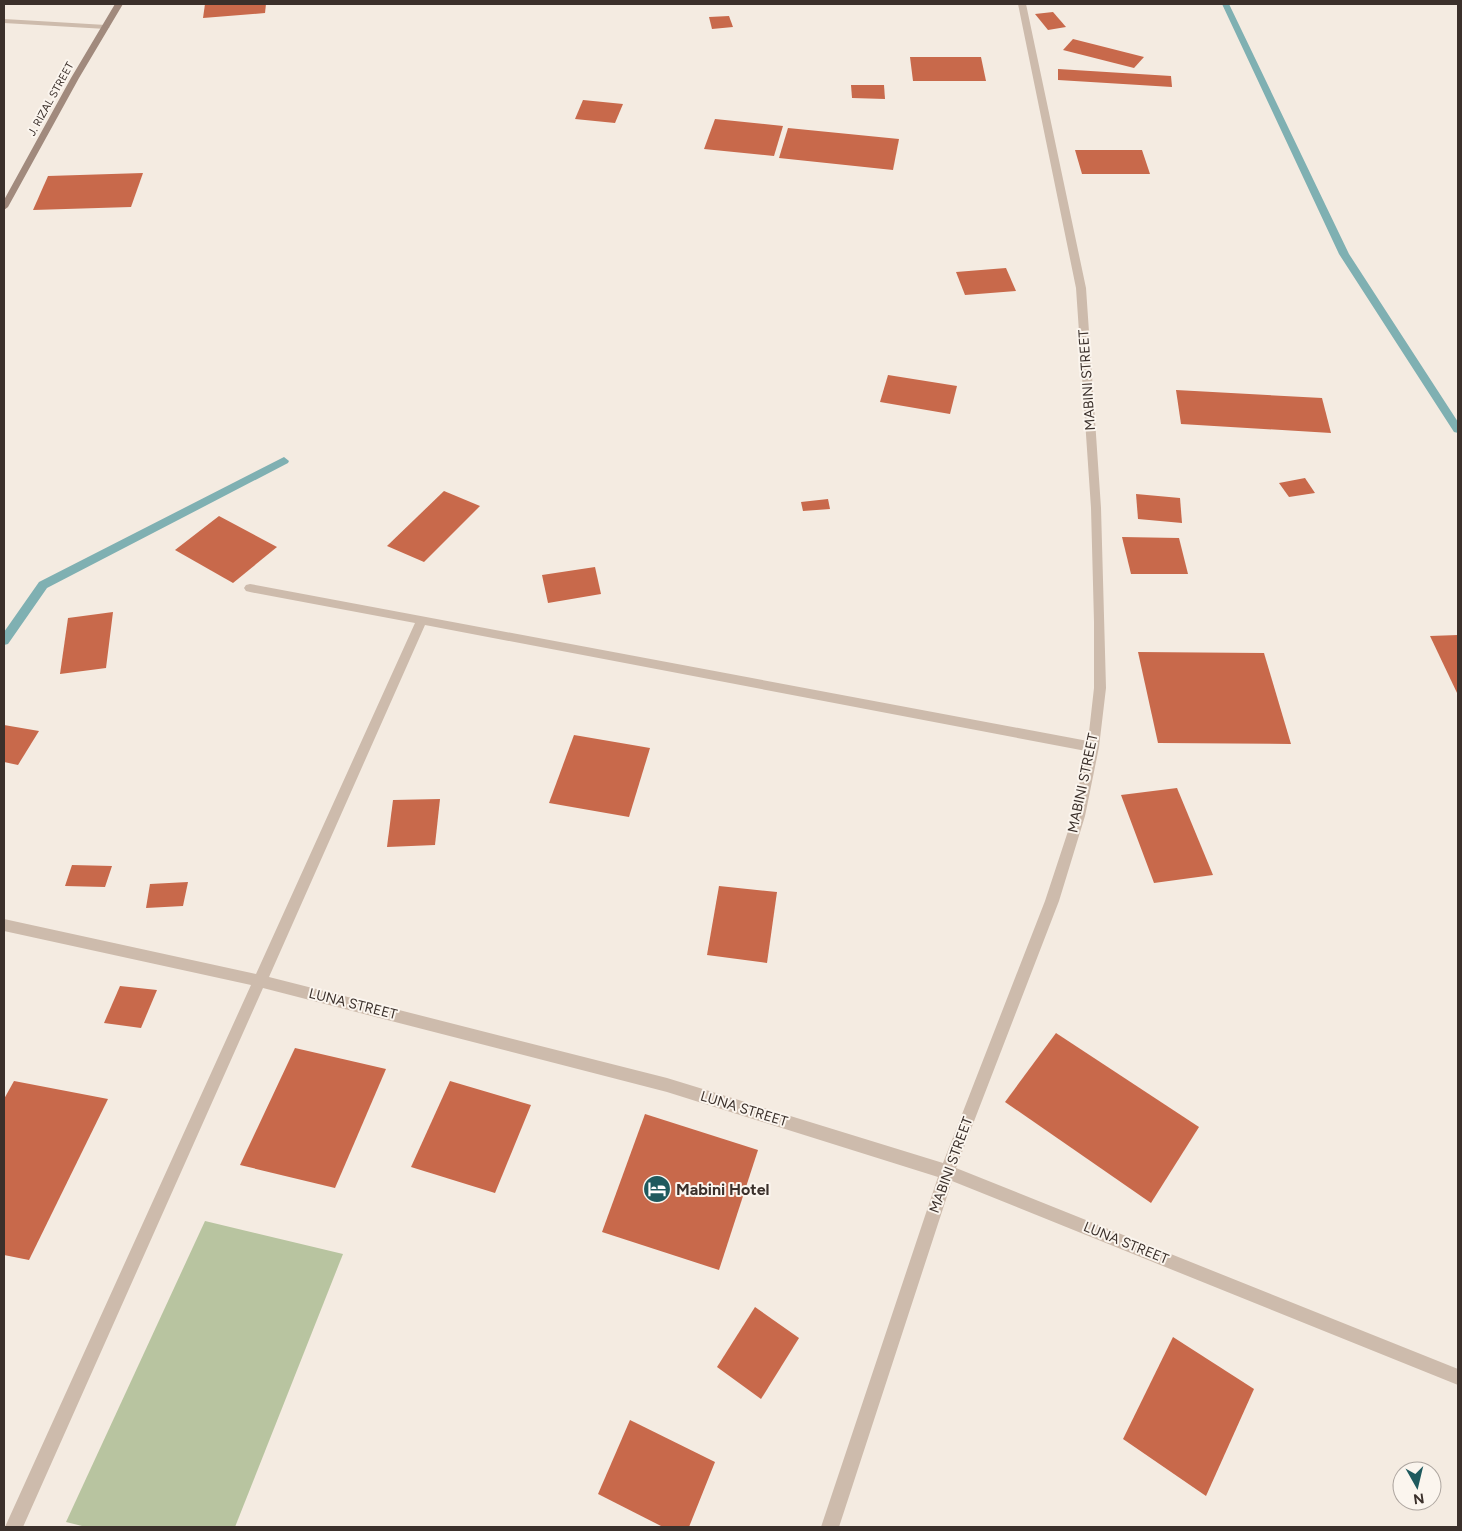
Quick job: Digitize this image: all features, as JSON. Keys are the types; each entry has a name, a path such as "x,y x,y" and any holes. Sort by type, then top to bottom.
{"main road":[{"name":"J. RIZAL STREET","path":"4,207 75,78 119,4"}],"street":[{"name":"MABINI STREET","path":"830,1527 947,1172 1052,902 1079,816 1093,747 1100,688 1098,575 1096,508 1081,288 1022,4"},
{"path":"4,21 106,27"},
{"path":"250,588 1093,747"},
{"path":"14,1527 422,620"},
{"name":"LUNA STREET","path":"4,925 260,980 667,1085 947,1172 1458,1377"}],"green space":[{"path":"205,1221 343,1254 235,1527 86,1527 66,1522"}],"building":[{"path":"205,4 266,4 265,13 203,18"},
{"path":"1053,12 1066,27 1048,30 1035,14"},
{"path":"729,16 733,27 712,29 709,17"},
{"path":"1073,39 1144,57 1134,68 1063,50"},
{"path":"910,57 981,57 986,81 913,81"},
{"path":"1058,69 1171,76 1172,87 1058,80"},
{"path":"851,85 884,85 885,99 852,98"},
{"path":"583,100 623,104 615,123 575,119"},
{"path":"715,119 783,126 774,156 704,149"},
{"path":"788,128 899,139 893,170 779,158"},
{"path":"1075,150 1142,150 1150,174 1082,174"},
{"path":"143,173 131,207 33,210 48,176"},
{"path":"1006,268 1016,291 965,295 956,272"},
{"path":"888,375 957,386 950,414 880,402"},
{"path":"1176,390 1322,398 1331,433 1181,424"},
{"path":"1305,478 1315,493 1289,497 1279,483"},
{"path":"444,491 480,506 424,562 387,546"},
{"path":"1136,494 1180,498 1182,523 1138,519"},
{"path":"828,499 830,509 803,511 801,502"},
{"path":"219,516 277,547 233,583 175,550"},
{"path":"1122,537 1179,538 1188,574 1131,574"},
{"path":"595,567 601,594 548,603 542,575"},
{"path":"113,612 106,668 60,674 68,618"},
{"path":"1458,635 1458,695 1430,636"},
{"path":"1138,652 1264,653 1291,744 1158,743"},
{"path":"4,725 39,731 18,765 4,762"},
{"path":"574,735 650,748 629,817 549,803"},
{"path":"1177,788 1213,875 1154,883 1121,795"},
{"path":"440,799 435,845 387,847 393,800"},
{"path":"72,865 112,866 105,887 65,886"},
{"path":"188,882 183,906 146,908 150,884"},
{"path":"719,886 777,892 767,963 707,955"},
{"path":"120,986 157,990 141,1028 104,1023"},
{"path":"1056,1033 1199,1127 1151,1203 1005,1102"},
{"path":"295,1048 386,1069 335,1188 240,1165"},
{"path":"14,1081 108,1099 29,1260 4,1255 4,1099"},
{"path":"450,1081 531,1105 495,1193 411,1167"},
{"path":"645,1114 758,1150 719,1270 602,1232"},
{"path":"755,1307 799,1338 761,1399 717,1367"},
{"path":"1173,1337 1254,1389 1206,1496 1123,1439"},
{"path":"630,1420 715,1462 689,1527 663,1527 598,1494"}],"waterway":[{"path":"1225,4 1344,254 1458,430"},
{"path":"4,641 43,585 284,461"}],"place":[{"name":"Mabini Hotel","path":"657,1189"}]}
